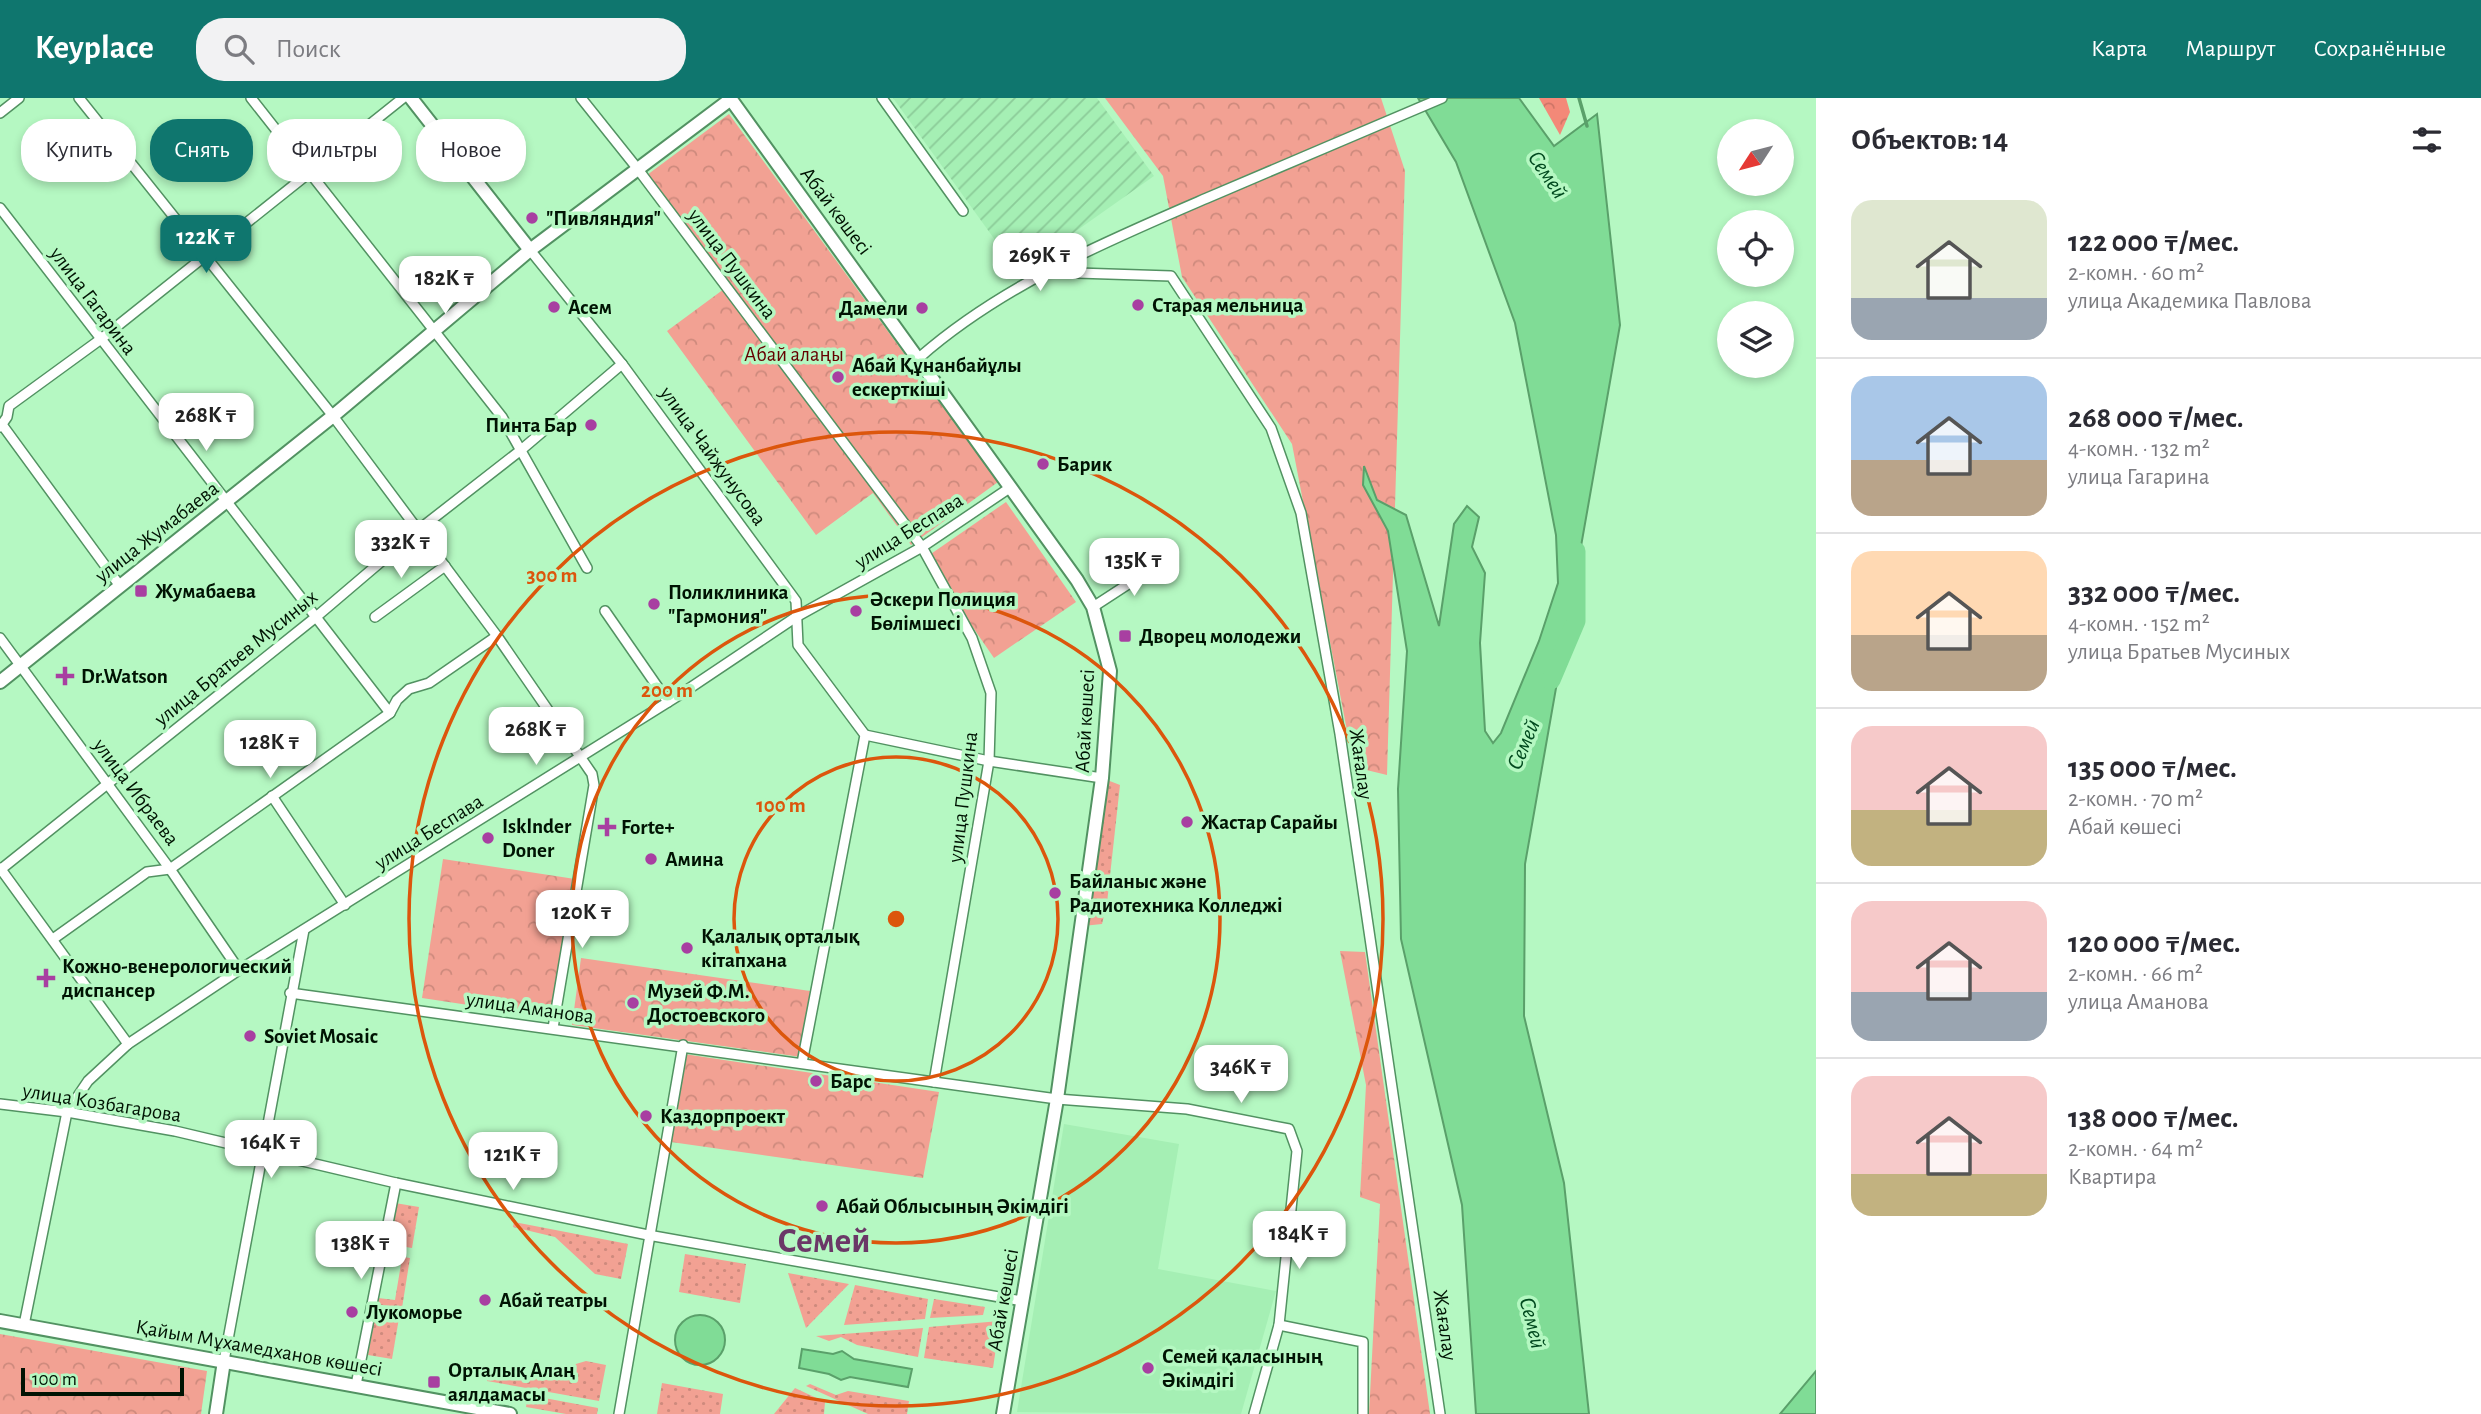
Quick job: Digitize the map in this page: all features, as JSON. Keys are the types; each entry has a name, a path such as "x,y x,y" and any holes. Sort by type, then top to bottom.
{"street":[{"path":"0,113 19,98"},
{"path":"79,98 333,416 445,565 581,756 594,785 553,1028"},
{"path":"251,98 268,119"},
{"path":"377,119 403,98"},
{"name":"улица Чайжунусова","path":"411,98 622,365 796,601 798,645 865,735"},
{"name":"улица Пушкина","path":"581,98 637,167 922,547 972,638 991,694 989,761 934,1082"},
{"name":"улица Жумабаева","path":"0,682 333,416 530,250 731,98"},
{"name":"Абай көшесі","path":"731,98 1011,487 1093,607 1110,671 1102,778 1057,1099 1003,1414"},
{"path":"882,98 963,211"},
{"path":"919,358 949,331 1046,272 1155,221 1442,98"},
{"path":"120,586 1,426 9,406 101,339 299,182"},
{"path":"317,182 437,330 502,417 587,568"},
{"name":"улица Гагарина","path":"0,208 225,503 390,713"},
{"name":"Жағалау","path":"1046,272 1171,276 1271,428 1301,513 1340,734 1440,1414"},
{"name":"улица Братьев Мусиных","path":"0,869 316,617 417,531 521,450 622,365"},
{"name":"улица Беспава","path":"24,1325 67,1112 88,1081 128,1044 239,970 668,702 796,617 922,547 1011,487"},
{"path":"1093,607 1158,564"},
{"path":"376,617 445,565"},
{"path":"605,611 668,702"},
{"path":"53,939 147,872 170,869 390,713 397,700 409,689 429,683 496,636"},
{"name":"улица Ибраева","path":"0,638 170,869 239,970"},
{"path":"802,1063 865,735 989,761 1102,778"},
{"path":"272,796 345,905"},
{"path":"0,869 128,1044"},
{"path":"216,1414 261,1149 304,930"},
{"name":"улица Аманова","path":"290,993 683,1045 1057,1099 1187,1109 1289,1129 1297,1151 1279,1325"},
{"path":"620,1414 648,1235 683,1045"},
{"name":"улица Козбагарова","path":"0,1104 67,1112 261,1149 396,1183 648,1235 1022,1301"},
{"path":"356,1385 396,1183"},
{"name":"Қайым Мұхамедханов көшесі","path":"0,1321 510,1414"},
{"path":"1254,1414 1279,1325 1363,1342 1363,1414"}],"shaded area":[{"path":"893,98 1097,98 1154,176 1018,272"},
{"path":"1064,1124 1179,1144 1158,1269 1276,1291 1241,1414 1017,1412"}],"green space":[{"path":"1105,98 1381,98 1405,171 1387,775 1354,767 1292,444 1182,277 1163,176"},
{"path":"1539,98 1566,98 1570,112 1560,135"},
{"name":"Абай алаңы","path":"729,114 998,482 911,545 873,493 816,535 667,331 724,289 643,178"},
{"path":"1006,502 1076,602 994,658 925,558"},
{"path":"1102,778 1120,785 1107,903 1102,924 1083,926"},
{"path":"443,859 575,879 554,1018 422,998"},
{"path":"1340,951 1365,952 1430,1414 1369,1414 1380,1204 1360,1197 1366,1085"},
{"path":"581,958 810,991 801,1057 572,1025"},
{"path":"684,1054 939,1092 923,1178 671,1142"},
{"path":"395,1203 419,1207 412,1248 388,1244"},
{"path":"514,1222 628,1244 621,1279 595,1274 555,1237 513,1227"},
{"path":"384,1254 410,1258 402,1308 376,1304 378,1298 395,1300 401,1264 383,1261"},
{"path":"685,1254 746,1264 740,1303 679,1292"},
{"path":"788,1273 849,1284 806,1328"},
{"path":"855,1285 928,1299 925,1319 844,1325"},
{"path":"934,1299 985,1307 983,1315 930,1318"},
{"path":"375,1314 399,1318 392,1359 368,1355"},
{"path":"1000,1321 993,1368 924,1358 929,1327"},
{"path":"923,1328 918,1357 857,1345 841,1337 829,1341 816,1336"},
{"path":"0,1334 207,1371 201,1414 0,1414"},
{"path":"586,1361 606,1365 599,1401 487,1381 489,1373 525,1379"},
{"path":"662,1383 723,1394 720,1414 657,1414"},
{"path":"810,1384 836,1395 848,1391 909,1401 907,1414 868,1414 806,1386"},
{"path":"795,1388 825,1402 824,1414 774,1414"},
{"path":"528,1395 598,1408 597,1414 566,1414 526,1407"}],"water":[{"path":"1418,98 1519,98 1554,146 1597,114 1620,325 1525,864 1524,1016 1564,1183 1589,1414 1476,1414 1462,1205 1401,939 1398,789 1407,651 1388,531 1363,485 1364,466 1377,500 1406,515 1439,626 1454,524 1467,506 1479,517 1472,547 1485,573 1480,643 1485,731 1493,743 1501,733 1539,641 1558,583 1556,535 1515,323 1456,162"},
{"path":"700,1315 718,1322 725,1340 718,1358 700,1365 682,1358 675,1340 682,1322"},
{"path":"802,1349 833,1354 842,1351 854,1359 912,1369 908,1387 850,1377 841,1380 829,1374 799,1368"},
{"path":"1816,1371 1816,1414 1780,1414"}],"waterway":[{"path":"1579,98 1587,126"},
{"name":"Семей","path":"1551,680 1576,621 1576,551"}],"place":[{"name":"\"Пивляндия\"","path":"532,218"},
{"name":"Старая мельница","path":"1138,305"},
{"name":"Асем","path":"554,307"},
{"name":"Дамели","path":"922,308"},
{"name":"Абай Құнанбайұлы ескерткіші","path":"838,377"},
{"name":"Пинта Бар","path":"591,425"},
{"name":"Барик","path":"1043,464"},
{"name":"Жумабаева","path":"141,591"},
{"name":"Поликлиника \"Гармония\"","path":"654,604"},
{"name":"Әскери Полиция Бөлімшесі","path":"856,611"},
{"name":"Дворец молодежи","path":"1125,636"},
{"name":"Dr.Watson","path":"65,676"},
{"name":"Жастар Сарайы","path":"1187,822"},
{"name":"Forte+","path":"607,827"},
{"name":"Isklnder Doner","path":"488,838"},
{"name":"Амина","path":"651,859"},
{"name":"Байланыс және Радиотехника Колледжі","path":"1055,893"},
{"name":"Қалалық орталық кітапхана","path":"687,948"},
{"name":"Кожно-венерологический диспансер","path":"46,978"},
{"name":"Музей Ф.М. Достоевского","path":"633,1003"},
{"name":"Soviet Mosaic","path":"250,1036"},
{"name":"Барс","path":"816,1081"},
{"name":"Каздорпроект","path":"646,1116"},
{"name":"Абай Облысының Әкімдігі","path":"822,1206"},
{"name":"Абай театры","path":"485,1300"},
{"name":"Лукоморье","path":"352,1312"},
{"name":"Семей қаласының Әкімдігі","path":"1148,1368"},
{"name":"Орталық Алаң аялдамасы","path":"434,1382"}],"district":[{"name":"Семей","path":"824,1241"}]}
